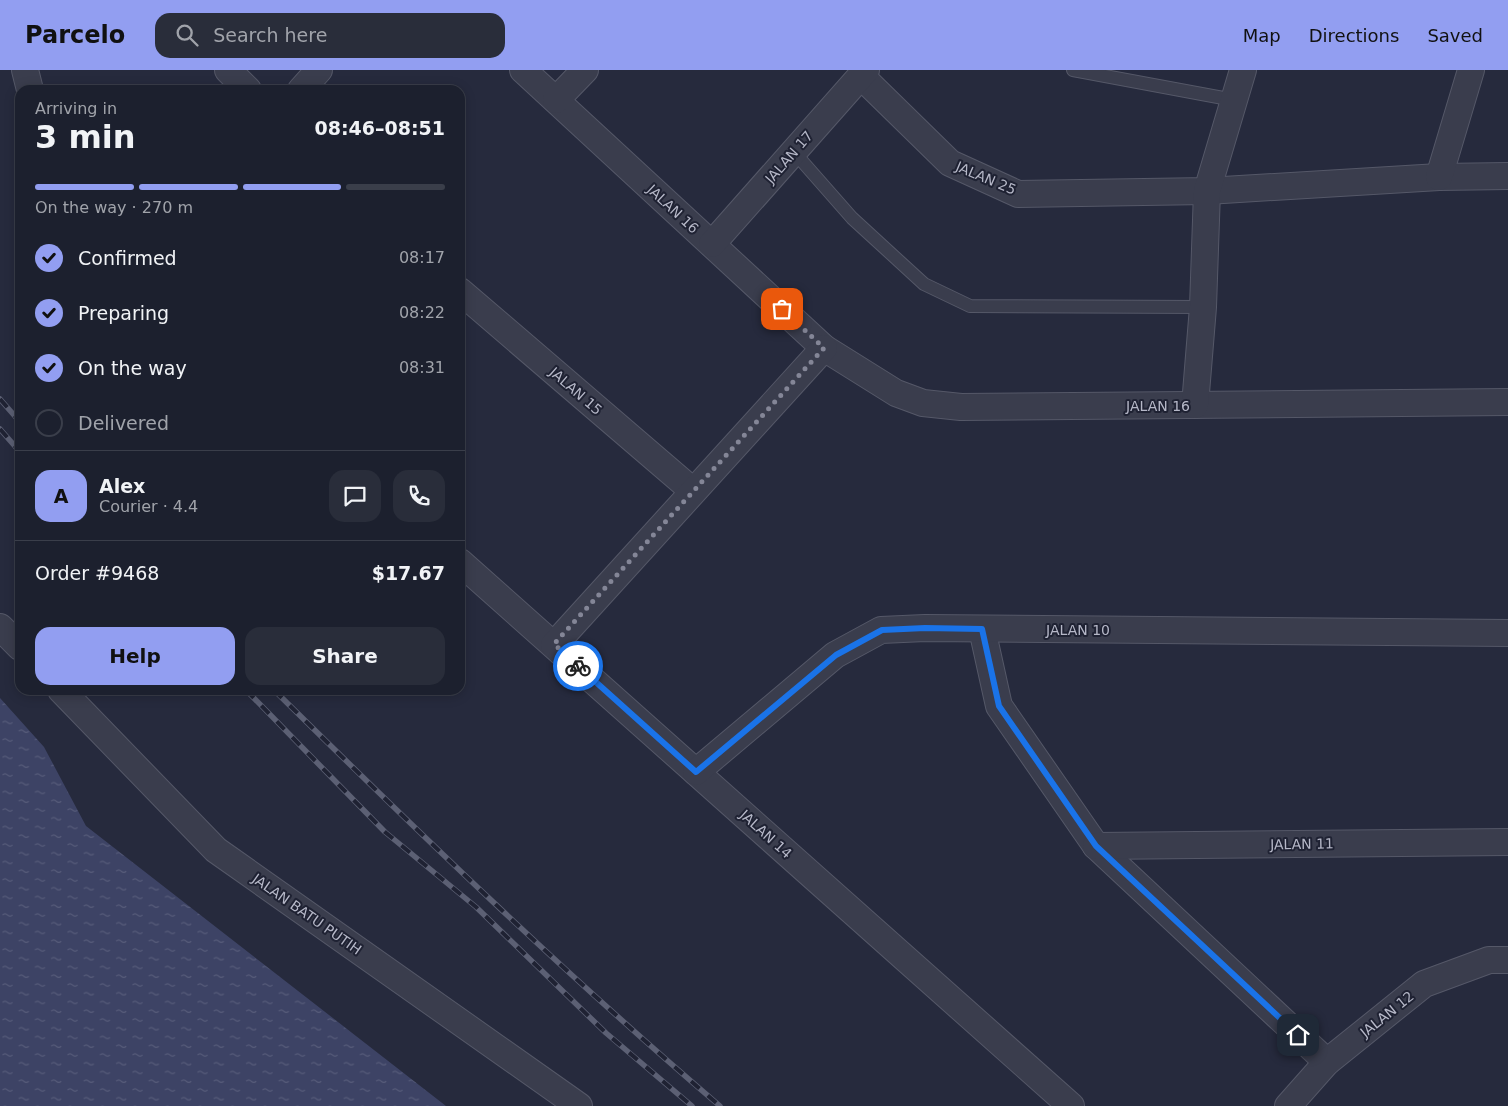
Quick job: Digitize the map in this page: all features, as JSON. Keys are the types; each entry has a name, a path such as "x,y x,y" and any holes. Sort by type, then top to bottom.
{"street":[{"path":"25,70 29,85"},
{"path":"228,70 243,85"},
{"path":"306,85 319,70"},
{"name":"JALAN 16","path":"523,70 824,348 896,394 923,403 962,407 1508,402"},
{"path":"556,100 585,70"},
{"path":"1195,406 1203,307 1207,191 1243,70"},
{"path":"1439,177 1470,70"},
{"name":"JALAN 25","path":"863,73 950,163 1018,194 1207,191 1439,177 1508,176"},
{"name":"JALAN 17","path":"712,244 863,73"},
{"name":"JALAN 15","path":"465,295 693,491"},
{"path":"554,644 824,348"},
{"name":"JALAN 14","path":"465,566 1071,1106"},
{"path":"0,627 15,643"},
{"name":"JALAN 10","path":"696,772 836,655 882,630 925,628 1508,633"},
{"path":"982,629 999,706 1096,846 1327,1062"},
{"name":"JALAN BATU PUTIH","path":"66,695 216,850 579,1106"},
{"name":"JALAN 11","path":"1096,846 1508,842"},
{"name":"JALAN 12","path":"1288,1106 1327,1062 1424,984 1489,960 1508,960"}],"lane":[{"path":"1073,70 1234,100"},
{"path":"794,152 852,218 924,284 970,306 1203,307"}],"water":[{"path":"0,698 44,747 86,826 446,1106 0,1106"}],"railway":[{"path":"0,399 15,416"},
{"path":"0,429 15,446"},
{"path":"251,695 385,832 476,907 606,1033 692,1106"},
{"path":"279,695 493,902 605,1005 720,1106"}],"way so far":[{"path":"578,666 554,644 824,348 782,309"}],"route":[{"path":"578,666 696,772 836,655 882,630 925,628 982,629 999,706 1096,846 1298,1035"}]}
